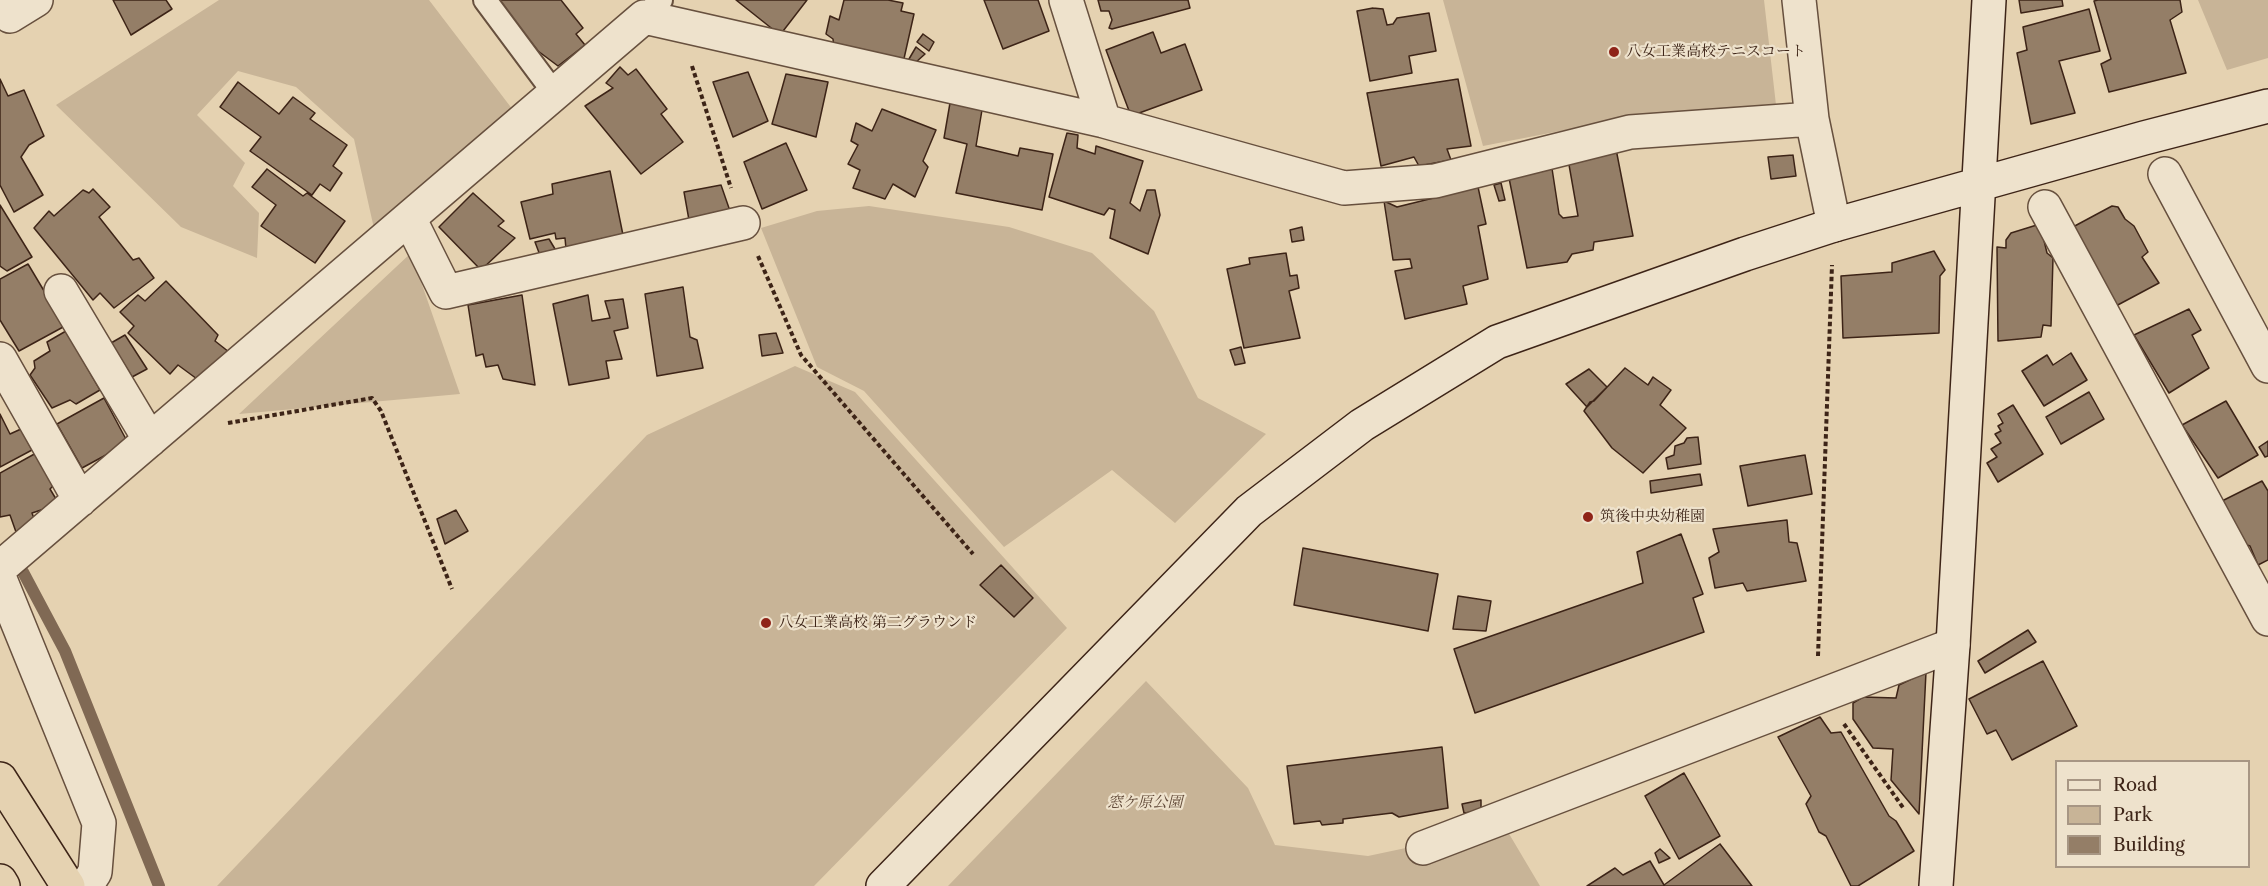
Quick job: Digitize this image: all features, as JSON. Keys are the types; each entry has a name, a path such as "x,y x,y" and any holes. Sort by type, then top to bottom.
{"highway":[{"path":"0,779 68,886"},
{"path":"0,881 3,886"}],"street":[{"path":"4,0 10,16 36,0"},
{"path":"1066,0 1104,121"},
{"path":"1799,0 1812,119 1834,225"},
{"path":"1937,872 1953,645 1989,0"},
{"path":"0,568 652,9 691,28 1104,121 1344,188 1435,181 1630,132 1812,119"},
{"path":"883,886 1248,511 1362,425 1497,342 1834,225 2268,105"},
{"path":"2165,174 2268,366"},
{"path":"2045,207 2268,619"},
{"path":"410,218 447,292 743,223"},
{"path":"61,291 150,440"},
{"path":"0,359 80,500"},
{"path":"0,579 99,823 95,872 86,886"},
{"path":"1423,848 1953,645"}],"lane":[{"path":"485,0 555,94"}],"path":[{"path":"691,28 691,63 743,223 801,355 974,554"},
{"path":"1818,665 1834,225"},
{"path":"183,412 225,423 372,398 381,411 452,589"},
{"path":"1843,723 1937,872"}],"green space":[{"path":"219,0 429,0 513,110 375,233 354,139 296,87 238,71 197,115 245,163 233,186 259,213 257,258 181,227 56,105"},
{"name":"八女工業高校テニスコート","path":"1443,0 1764,0 1776,105 1627,118 1483,146"},
{"path":"2198,0 2268,0 2268,58 2227,70"},
{"path":"869,206 1009,227 1092,253 1154,311 1198,398 1266,434 1175,523 1112,470 1004,547 864,391 817,367 761,228 817,211"},
{"path":"411,253 460,394 239,414"},
{"name":"八女工業高校 第二グラウンド","path":"795,366 855,392 1067,628 814,886 217,886 647,435"},
{"name":"窓ケ原公園","path":"1146,681 1248,788 1275,845 1368,856 1505,827 1540,886 948,886"}],"building":[{"path":"113,0 166,0 172,9 131,35"},
{"path":"497,0 561,0 583,28 576,34 585,45 558,66 538,51"},
{"path":"736,0 807,0 780,35"},
{"path":"844,0 888,0 903,3 901,11 914,14 903,63 834,48 833,39 826,34 830,16 839,20"},
{"path":"984,0 1038,0 1049,31 1003,49"},
{"path":"1098,0 1188,0 1190,8 1112,29 1109,28 1112,20 1109,11 1101,11"},
{"path":"2019,0 2062,0 2063,6 2021,13"},
{"path":"2180,0 2182,12 2170,20 2186,73 2109,92 2101,64 2111,59 2094,1"},
{"path":"1383,9 1387,25 1393,24 1397,18 1429,13 1436,51 1409,56 1412,73 1370,81 1357,11"},
{"path":"2089,9 2100,51 2059,61 2075,113 2031,124 2017,53 2027,50 2023,27"},
{"path":"1153,32 1161,53 1185,44 1202,90 1131,116 1106,50"},
{"path":"923,34 934,42 929,51 917,42"},
{"path":"916,47 925,54 915,63 909,59"},
{"path":"620,67 628,75 636,69 667,109 661,114 683,142 641,174 585,106 613,88 606,83"},
{"path":"748,72 768,121 733,137 713,82"},
{"path":"786,74 828,82 816,137 772,124"},
{"path":"0,79 8,96 24,90 44,136 29,145 21,157 43,195 14,212 0,185"},
{"path":"1458,79 1471,146 1447,149 1451,160 1419,166 1414,157 1381,166 1367,93"},
{"path":"238,82 279,114 293,97 315,113 310,119 347,145 333,166 342,173 330,191 320,184 312,195 250,151 261,137 220,107"},
{"path":"950,103 982,110 976,146 1018,156 1020,148 1053,154 1042,210 956,193 967,144 944,138"},
{"path":"882,109 936,130 923,161 928,167 915,197 893,184 885,199 853,188 860,170 848,164 858,145 851,141 856,123 872,131"},
{"path":"1067,133 1078,135 1077,148 1095,154 1096,146 1143,161 1130,203 1140,211 1147,190 1155,190 1160,215 1148,254 1110,238 1115,210 1109,208 1104,215 1049,197"},
{"path":"786,143 807,190 762,209 744,162"},
{"path":"1616,149 1633,236 1594,242 1593,250 1572,254 1567,262 1527,268 1508,173 1551,162 1559,214 1563,218 1578,216 1568,159"},
{"path":"1793,155 1796,176 1771,179 1768,157"},
{"path":"267,169 303,196 307,193 345,221 315,263 261,226 276,205 252,187"},
{"path":"610,171 623,235 566,249 565,238 556,239 555,233 530,239 521,202 553,194 552,184"},
{"path":"1501,183 1505,200 1499,201 1494,185"},
{"path":"721,185 730,211 689,220 684,192"},
{"path":"1478,187 1486,224 1478,226 1488,279 1463,286 1467,304 1405,319 1395,271 1412,268 1410,259 1393,260 1384,201 1397,207"},
{"path":"93,189 110,207 99,217 133,260 139,258 154,278 114,308 100,293 93,300 34,228 49,211 54,216 83,190 89,193"},
{"path":"473,193 504,221 498,226 515,238 481,270 439,227"},
{"path":"0,205 32,257 7,271 0,266"},
{"path":"2112,206 2118,207 2125,219 2134,226 2148,252 2142,257 2159,283 2114,307 2071,228"},
{"path":"2040,224 2047,253 2053,258 2051,326 2043,325 2041,337 1998,341 1997,247 2006,248 2006,240 2011,233"},
{"path":"1302,227 1304,240 1292,242 1290,230"},
{"path":"549,239 558,254 541,258 535,242"},
{"path":"1934,251 1945,270 1940,276 1939,333 1843,338 1841,276 1892,272 1892,263"},
{"path":"1286,253 1290,276 1297,275 1299,288 1289,291 1300,338 1244,348 1227,269 1250,264 1249,258"},
{"path":"28,264 65,326 19,351 0,320 0,279"},
{"path":"166,281 218,335 215,341 229,352 197,379 178,365 170,374 128,333 134,326 120,312 138,295 145,301"},
{"path":"683,287 690,337 697,340 703,368 657,376 645,294"},
{"path":"522,295 535,385 503,379 498,365 486,367 483,354 476,356 468,305"},
{"path":"588,295 592,321 610,318 605,301 623,299 628,328 614,331 622,359 606,361 609,378 569,385 553,304"},
{"path":"2189,309 2201,330 2192,335 2209,368 2169,393 2134,335"},
{"path":"66,331 100,390 76,404 70,400 52,408 30,375 35,368 34,361 50,351 47,342"},
{"path":"776,333 783,353 762,356 759,335"},
{"path":"125,335 147,369 132,377 111,343"},
{"path":"1241,347 1245,363 1235,365 1230,350"},
{"path":"2071,353 2087,380 2044,406 2022,371 2047,355 2053,365"},
{"path":"1625,368 1648,385 1653,377 1671,390 1660,405 1686,428 1643,473 1612,448 1584,411 1590,402 1594,401"},
{"path":"1589,369 1607,387 1587,407 1566,384"},
{"path":"2089,392 2104,419 2061,444 2046,417"},
{"path":"104,398 128,443 82,468 57,424"},
{"path":"2226,401 2258,455 2218,478 2182,425"},
{"path":"2013,405 2043,454 1998,482 1987,463 1997,457 1991,449 2001,443 1995,434 2001,431 1998,426 2003,423 1998,414"},
{"path":"0,414 10,434 21,429 32,450 0,467"},
{"path":"1698,437 1701,464 1668,469 1666,458 1674,455 1675,446 1684,443 1687,438"},
{"path":"2268,441 2268,456 2265,457 2259,447"},
{"path":"38,452 55,484 50,489 56,499 56,505 32,513 36,524 16,532 10,515 0,517 0,473"},
{"path":"1805,455 1812,494 1748,506 1740,466"},
{"path":"1700,474 1702,485 1651,493 1650,481"},
{"path":"2262,481 2268,491 2268,560 2258,565 2250,546 2247,545 2222,501"},
{"path":"456,510 468,531 445,544 437,519"},
{"path":"1787,520 1789,542 1797,543 1806,581 1747,591 1743,583 1715,588 1709,558 1719,552 1713,529"},
{"path":"1681,534 1703,594 1693,598 1704,632 1475,713 1454,649 1643,583 1637,552"},
{"path":"1303,548 1438,574 1428,631 1294,605"},
{"path":"1001,565 1033,598 1014,617 980,585"},
{"path":"1458,596 1491,601 1486,631 1453,629"},
{"path":"2028,630 2036,642 1985,673 1978,661"},
{"path":"2043,661 2077,726 2012,760 1996,730 1987,734 1969,699"},
{"path":"1926,672 1919,814 1891,780 1893,749 1873,748 1853,719 1853,703 1863,697 1896,698 1899,685"},
{"path":"1820,717 1831,733 1841,732 1889,816 1896,821 1914,851 1858,886 1851,886 1826,836 1819,832 1806,804 1811,796 1778,737"},
{"path":"1442,747 1448,808 1399,817 1392,813 1343,819 1343,823 1322,825 1320,821 1294,824 1287,766"},
{"path":"1684,773 1720,836 1679,859 1645,796"},
{"path":"1481,800 1481,811 1464,813 1462,804"},
{"path":"1720,844 1752,886 1587,886 1615,868 1623,875 1650,861 1664,885"},
{"path":"1660,849 1670,858 1659,863 1655,853"}],"waterway":[{"path":"23,572 65,651 159,886"}],"place":[{"name":"八女工業高校テニスコート","path":"1614,52"},
{"name":"筑後中央幼稚園","path":"1588,517"},
{"name":"八女工業高校 第二グラウンド","path":"766,623"}]}
